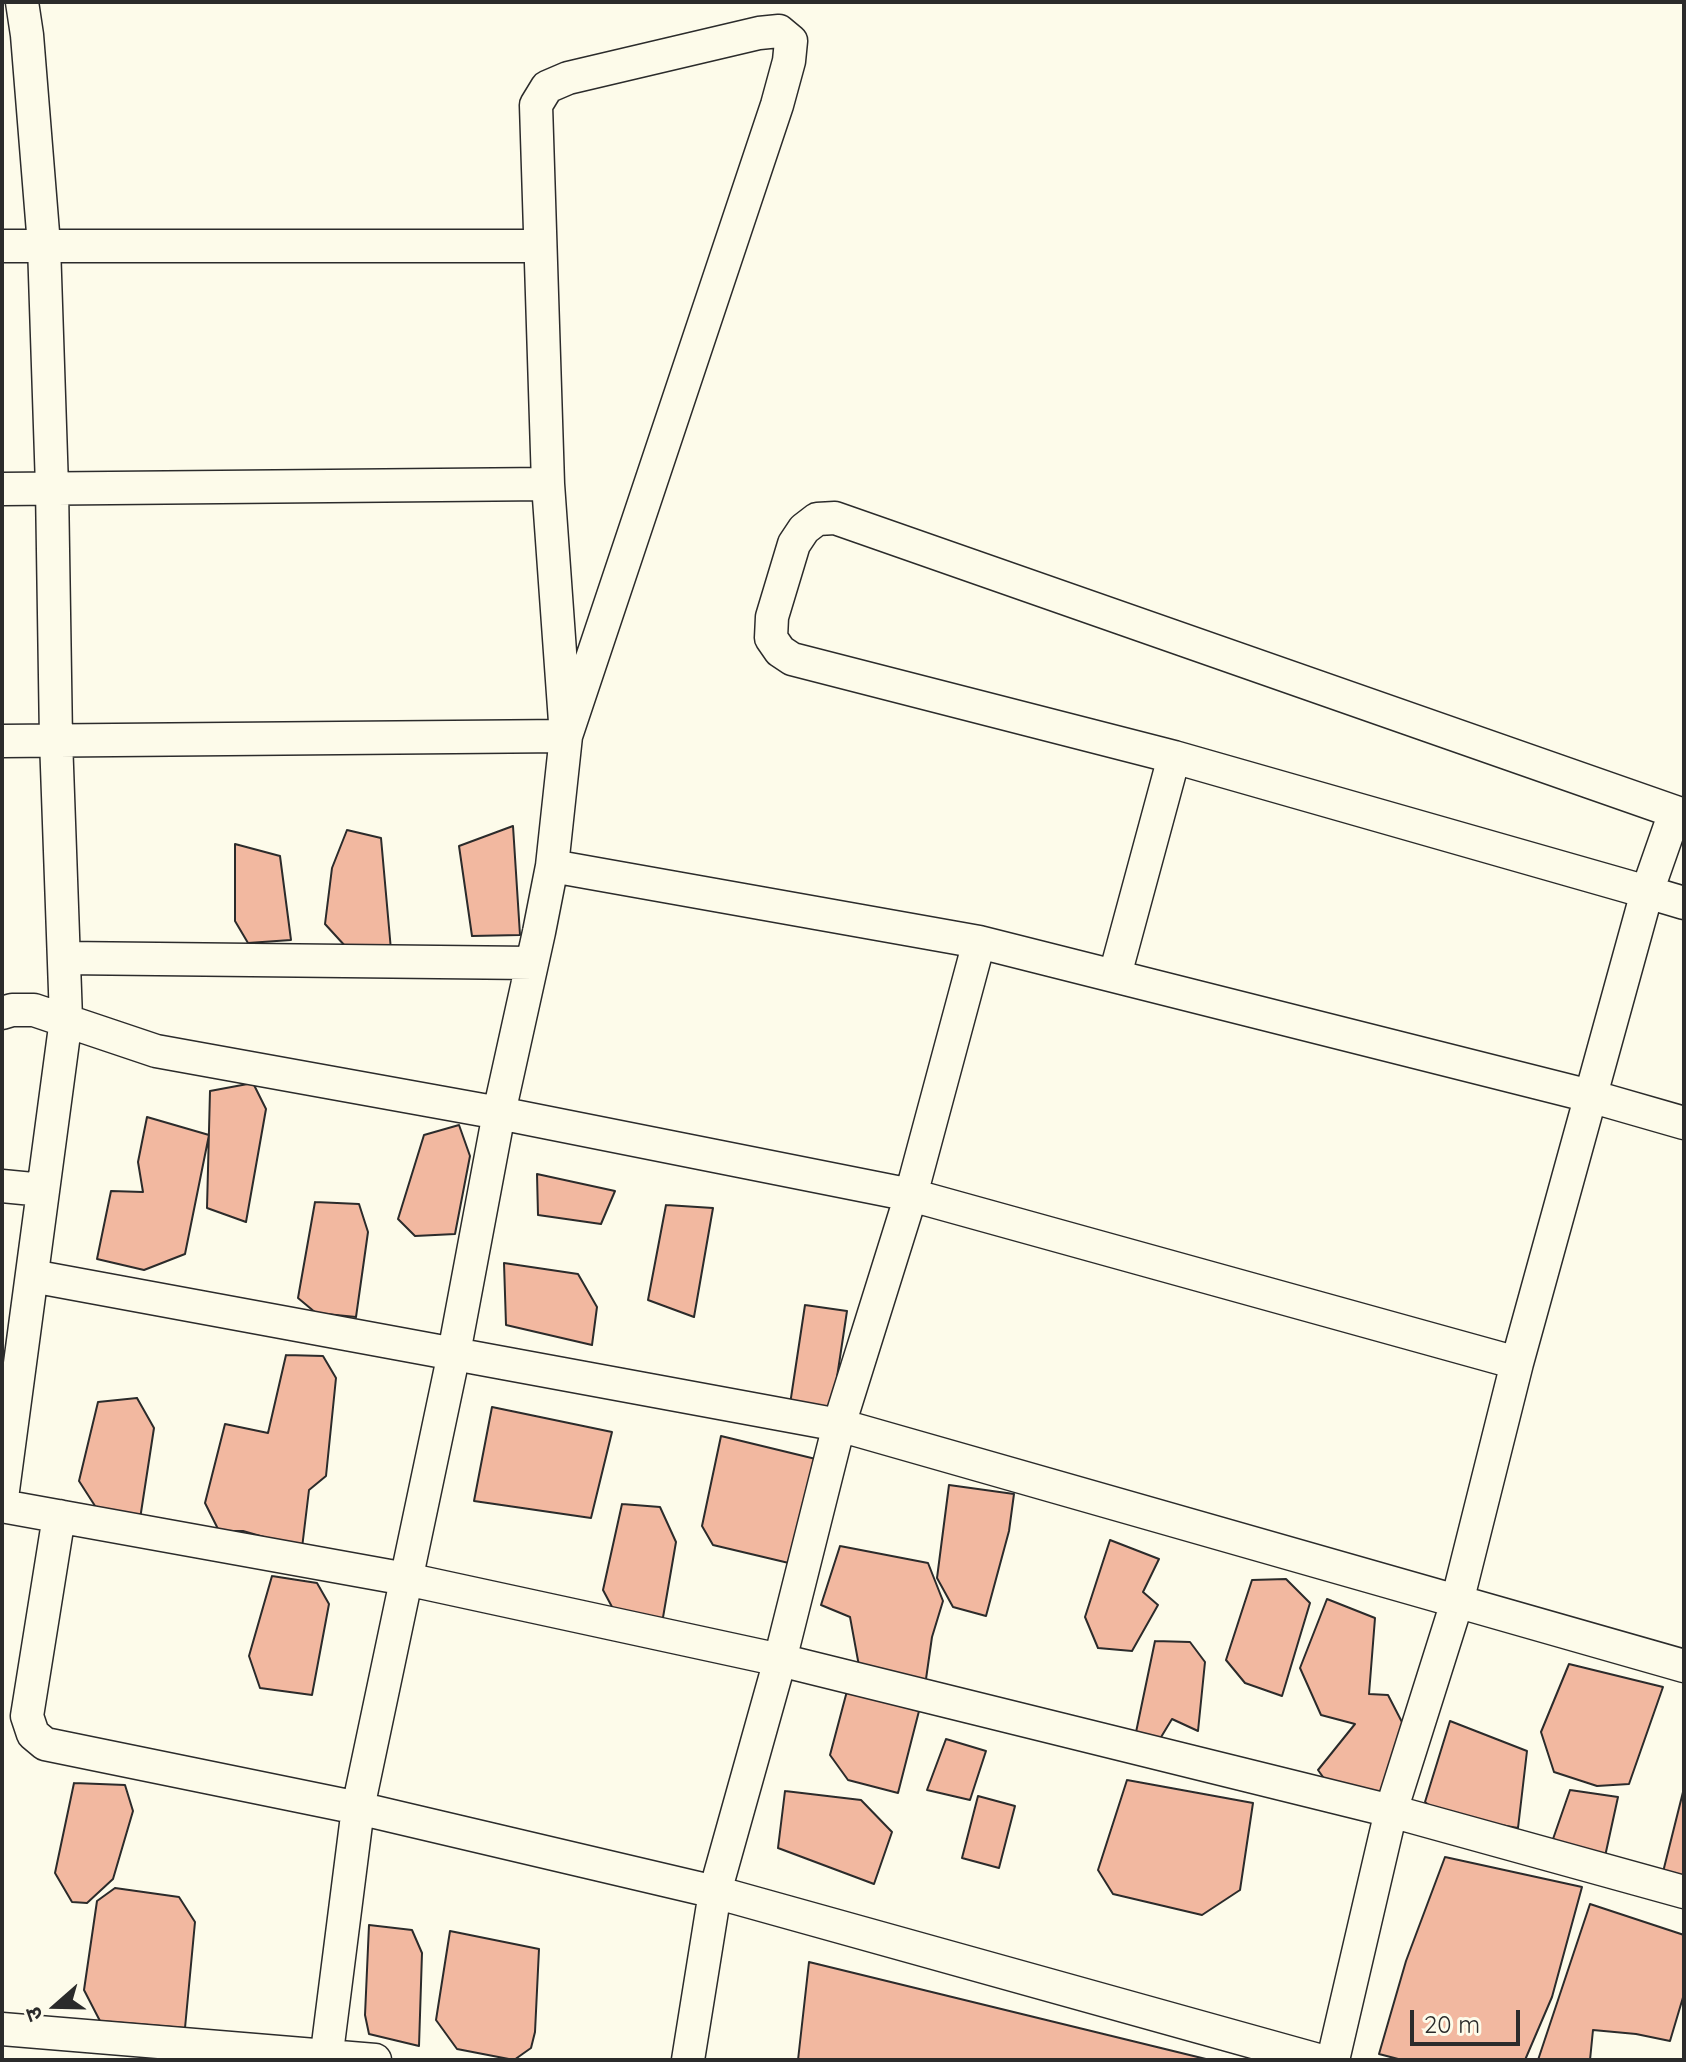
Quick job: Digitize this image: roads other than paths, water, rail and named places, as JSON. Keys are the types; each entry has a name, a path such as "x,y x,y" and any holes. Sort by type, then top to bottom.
{"street":[{"path":"2,1498 66,1019 44,245 22,2"},
{"path":"326,2058 358,1808 552,866 566,736 548,484 536,105 547,87 568,78 779,31 791,41 777,105 566,736"},
{"path":"2,246 539,246"},
{"path":"2,489 548,484"},
{"path":"1333,2060 1391,1811 1457,1602 1517,1363 1647,892 1679,814 1202,644 835,518 817,519 804,529 794,544 772,617 771,638 780,651 792,659 1174,757 1647,892 1684,903"},
{"path":"2,741 566,736"},
{"path":"1115,975 1174,757"},
{"path":"552,866 979,942 1590,1096 1684,1123"},
{"path":"688,2060 715,1892 780,1660 839,1425 911,1195 979,942"},
{"path":"64,958 532,963"},
{"path":"2,1013 34,1010 156,1051 499,1113 911,1195 1517,1363"},
{"path":"2,1186 43,1190"},
{"path":"32,1276 839,1425 1684,1666"},
{"path":"2,1506 406,1579 780,1660 1391,1811 1684,1892"},
{"path":"59,1516 27,1716 33,1734 45,1744 358,1808 715,1892 1318,2060"},
{"path":"2,2029 375,2060"}]}
